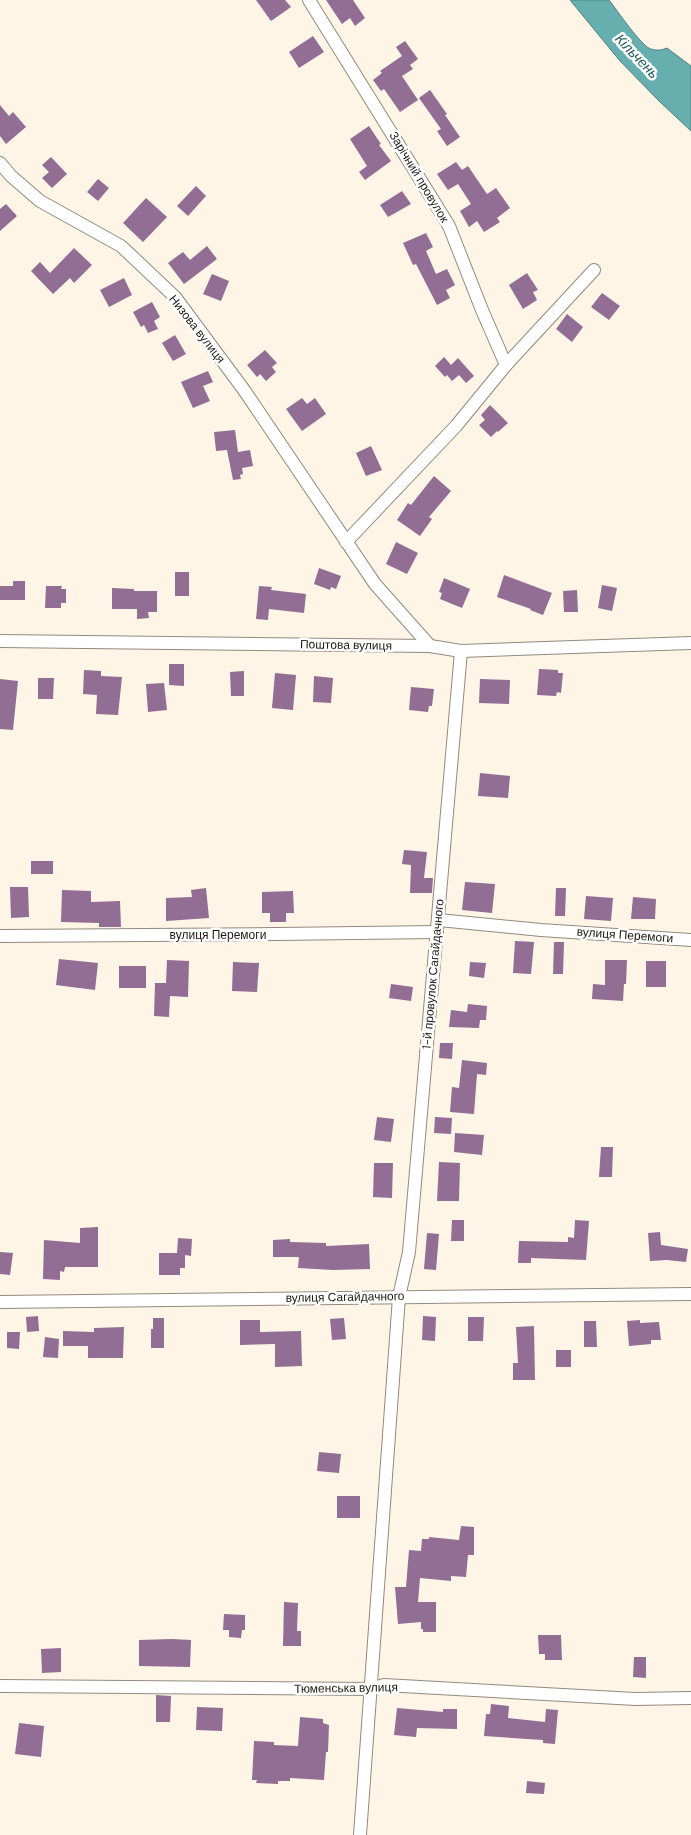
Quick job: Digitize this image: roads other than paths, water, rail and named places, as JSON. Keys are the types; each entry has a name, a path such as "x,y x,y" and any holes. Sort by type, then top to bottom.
{"street":[{"name":"Зарічний провулок","path":"309,0 449,226 506,365"},
{"name":"Низова вулиця","path":"0,163 11,176 40,201 121,246 175,298 244,390 376,584 430,646"},
{"path":"346,542 456,426 506,365 594,270"},
{"name":"Поштова вулиця","path":"0,640 430,646 461,651 691,643"},
{"name":"1-й провулок Сагайдачного","path":"360,1835 399,1297 409,1252 461,651"},
{"name":"вулиця Перемоги","path":"0,936 277,934 438,926 541,930 691,940"},
{"name":"вулиця Сагайдачного","path":"0,1302 691,1294"},
{"name":"Тюменська вулиця","path":"0,1686 370,1690 384,1686 636,1699 691,1698"}],"water":[{"name":"Кільчень","path":"570,0 609,0 635,35 647,46 655,50 667,48 691,66 691,131 620,61"}]}
